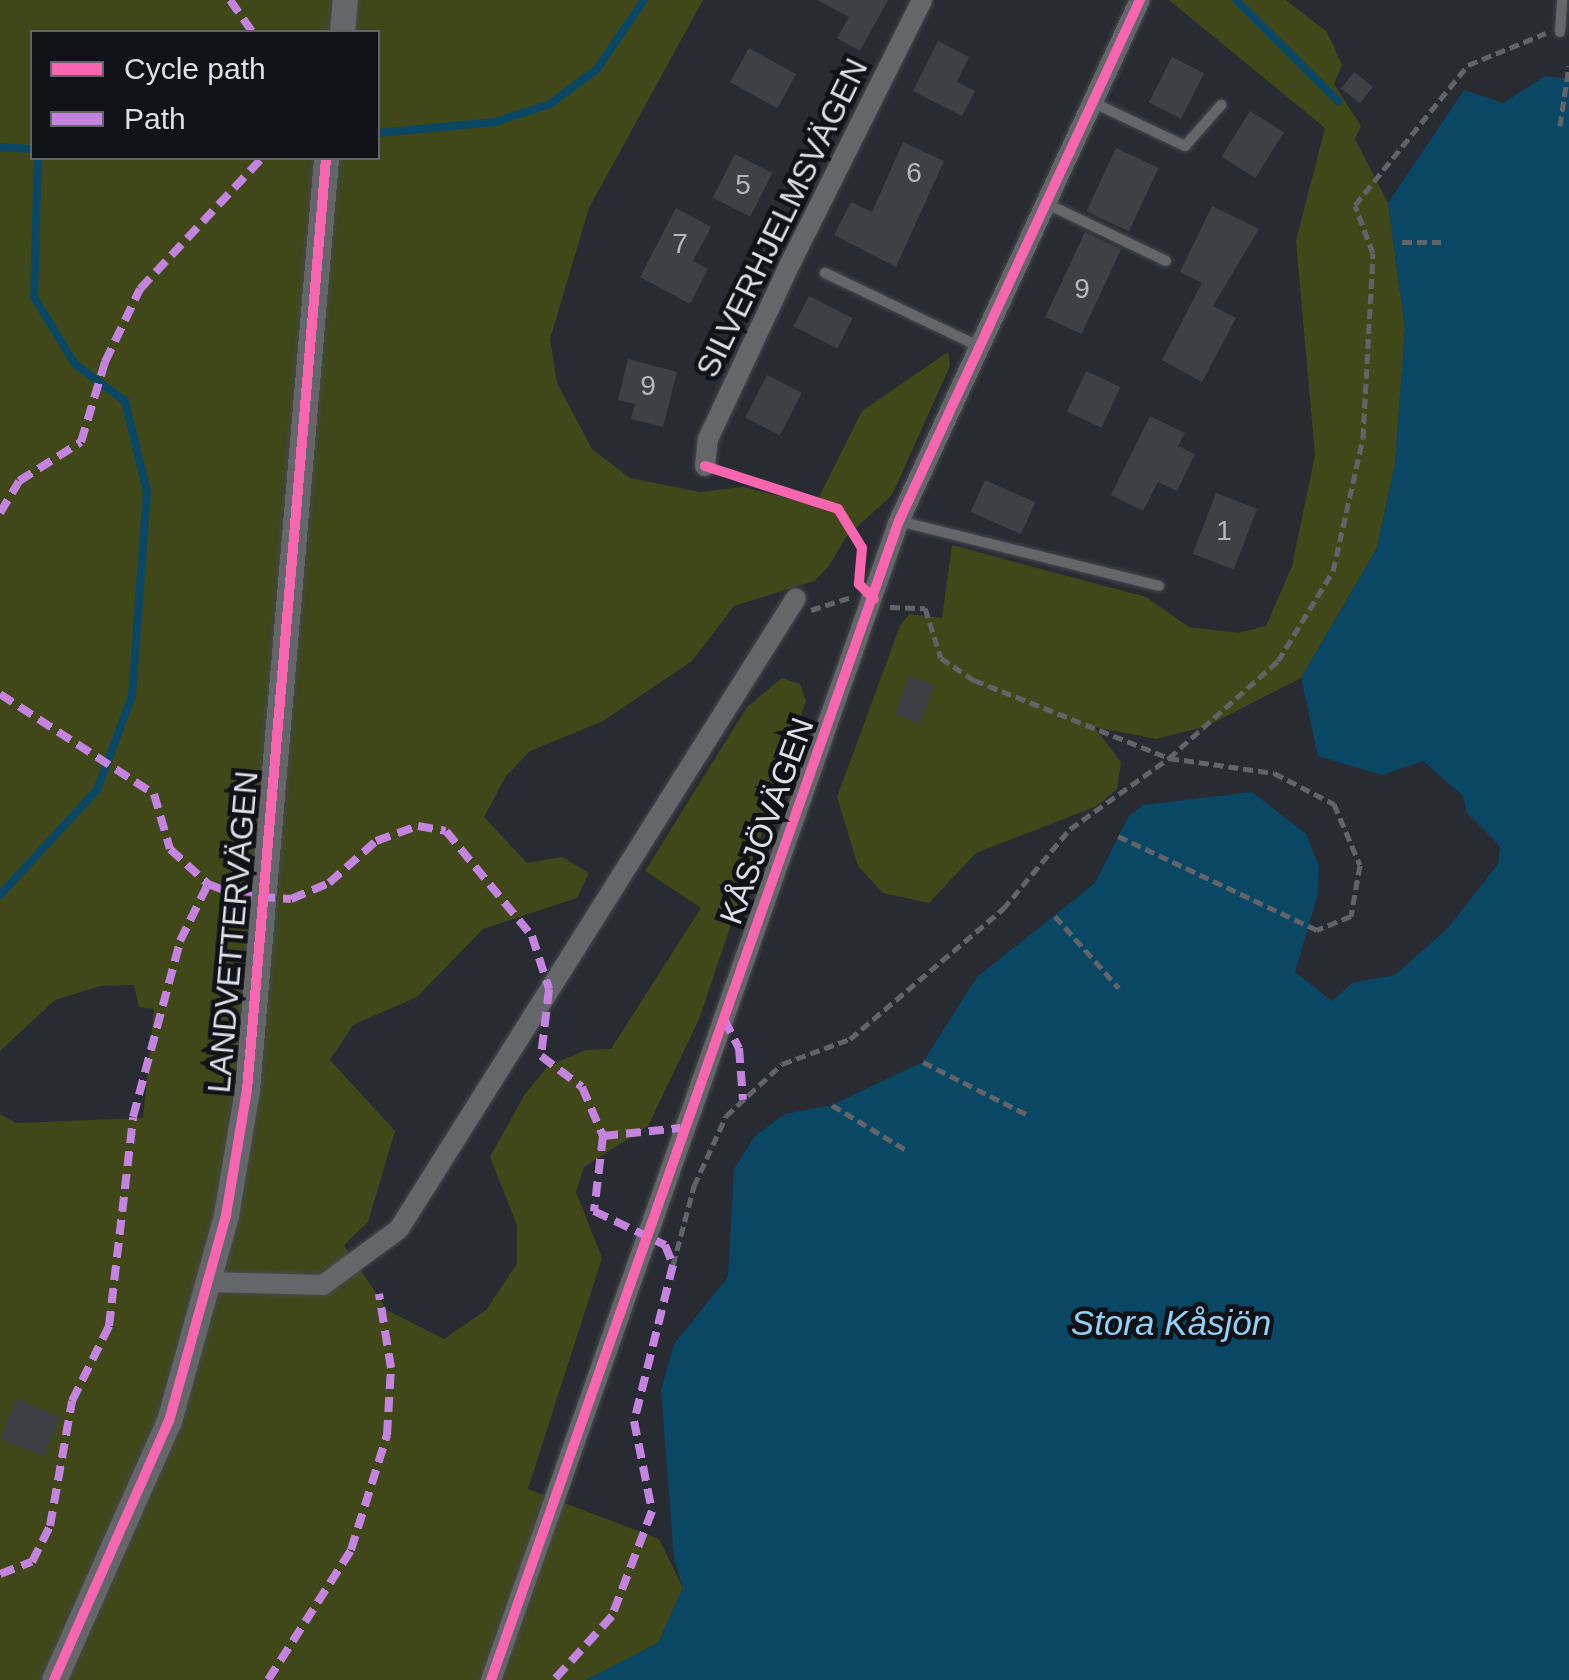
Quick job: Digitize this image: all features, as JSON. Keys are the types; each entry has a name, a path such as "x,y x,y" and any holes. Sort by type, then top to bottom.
{"street":[{"path":"342,30 346,0"},
{"name":"SILVERHJELMSVÄGEN","path":"705,466 708,440 758,332 922,0"},
{"name":"KÅSJÖVÄGEN","path":"491,1680 900,522 1042,202 1140,0"},
{"name":"LANDVETTERVÄGEN","path":"54,1680 136,1509 210,1282 247,1090 326,160"},
{"path":"210,1282 323,1285 398,1229 796,598"}],"lane":[{"path":"1560,32 1562,0"},
{"path":"1090,102 1186,146 1221,105"},
{"path":"1042,202 1166,261"},
{"path":"825,273 976,346"},
{"path":"900,522 1159,586"}],"path":[{"path":"673,1265 694,1186 726,1116 782,1064 850,1040 1003,909 1070,829 1169,758 1278,661 1333,571 1347,532 1374,338 1373,253 1355,205 1468,64 1524,36 1560,32"},
{"path":"1560,126 1569,66"},
{"path":"1402,242 1440,242"},
{"path":"796,598 809,610 841,598 925,608 941,658 974,680 1169,758 1274,773 1334,804 1360,865 1351,916 1318,930 1118,836"},
{"path":"1056,916 1120,988"},
{"path":"923,1062 1030,1116"},
{"path":"832,1105 906,1150"}],"green space":[{"path":"0,0 703,0 589,208 550,339 557,383 592,449 630,478 700,492 743,487 815,505 862,411 948,352 950,366 892,495 846,537 829,566 814,581 734,606 692,661 603,721 530,751 506,776 484,817 527,863 562,857 589,873 577,898 483,929 417,997 353,1025 330,1060 395,1131 368,1222 344,1245 387,1310 444,1339 486,1310 517,1264 517,1225 490,1157 525,1094 548,1066 586,1050 611,1049 701,908 645,871 747,707 782,678 800,684 806,701 700,1017 648,1126 584,1167 576,1192 602,1258 528,1489 659,1539 683,1588 658,1643 586,1680 0,1680 0,1114 16,1123 143,1118 154,1009 139,1007 134,985 100,986 55,1000 0,1051"},
{"path":"1169,0 1286,0 1327,32 1342,65 1334,84 1361,126 1355,139 1388,203 1405,329 1395,464 1377,548 1301,678 1207,726 1156,739 1094,727 1121,762 1117,789 1097,806 976,853 929,903 883,893 858,866 837,797 900,626 909,614 942,618 952,545 1146,597 1189,627 1238,633 1266,626 1292,566 1315,455 1296,241 1325,128"}],"water":[{"name":"Stora Kåsjön","path":"1545,76 1569,79 1569,1680 586,1680 658,1643 683,1588 674,1558 661,1390 674,1344 728,1277 734,1169 755,1136 785,1114 832,1105 923,1062 977,977 1095,883 1129,816 1143,805 1252,792 1306,834 1319,866 1317,897 1295,972 1332,1001 1352,983 1395,975 1448,928 1498,864 1500,846 1467,813 1463,796 1423,761 1382,775 1318,756 1301,678 1377,548 1395,464 1405,329 1388,203 1464,90 1503,103"}],"building":[{"path":"817,0 888,0 860,51 837,38 849,17"},
{"path":"938,41 969,57 957,82 975,91 962,116 913,91"},
{"path":"749,48 796,74 777,108 730,82"},
{"path":"1172,57 1204,73 1181,119 1149,102"},
{"path":"1354,72 1373,87 1360,103 1341,89"},
{"path":"1250,111 1284,132 1255,178 1221,157"},
{"path":"903,142 944,161 896,267 834,235 851,202 872,212"},
{"path":"1116,148 1159,168 1129,231 1086,211"},
{"path":"735,154 772,173 750,217 713,198"},
{"path":"1212,206 1259,229 1213,306 1236,318 1202,382 1162,360 1202,283 1180,272"},
{"path":"676,208 711,227 693,261 708,269 690,304 640,277"},
{"path":"1085,232 1121,249 1082,334 1045,317"},
{"path":"809,296 853,318 837,349 794,326"},
{"path":"628,359 677,372 663,427 631,419 635,404 618,400"},
{"path":"1086,371 1120,387 1101,428 1067,412"},
{"path":"767,375 802,393 780,435 745,418"},
{"path":"1150,416 1185,433 1178,446 1195,454 1177,491 1158,482 1143,511 1111,495"},
{"path":"985,480 1035,502 1021,534 971,512"},
{"path":"1216,493 1257,509 1234,569 1193,554"},
{"path":"909,676 934,685 920,724 895,715"},
{"path":"17,1399 60,1417 43,1457 0,1439"}],"waterway":[{"path":"380,133 495,122 550,104 597,69 644,0"},
{"path":"1236,0 1338,101"},
{"path":"0,147 30,149"},
{"path":"0,895 97,790 132,696 147,492 125,401 75,364 34,297 38,160"}],"marked path":[{"path":"230,0 251,30"},
{"path":"0,513 19,481 81,442 105,362 140,289 260,160"},
{"path":"0,694 154,794 170,849 208,884 237,895 291,899 329,883 376,841 418,826 446,831 532,936 549,989 541,1056 582,1087 603,1136 594,1211 665,1245 673,1265 634,1421 652,1511 612,1616 554,1680"},
{"path":"0,1574 32,1562 50,1526 72,1401 109,1326 133,1117 180,941 208,884"},
{"path":"724,1019 739,1048 743,1100"},
{"path":"603,1136 681,1128"},
{"path":"268,1680 351,1550 387,1435 391,1368 379,1294"}],"cycle path":[{"path":"491,1680 899,521 1140,0"},
{"path":"54,1680 169,1421 226,1215 247,1090 326,160"},
{"path":"705,466 838,509 862,548 859,584 874,599"}]}
